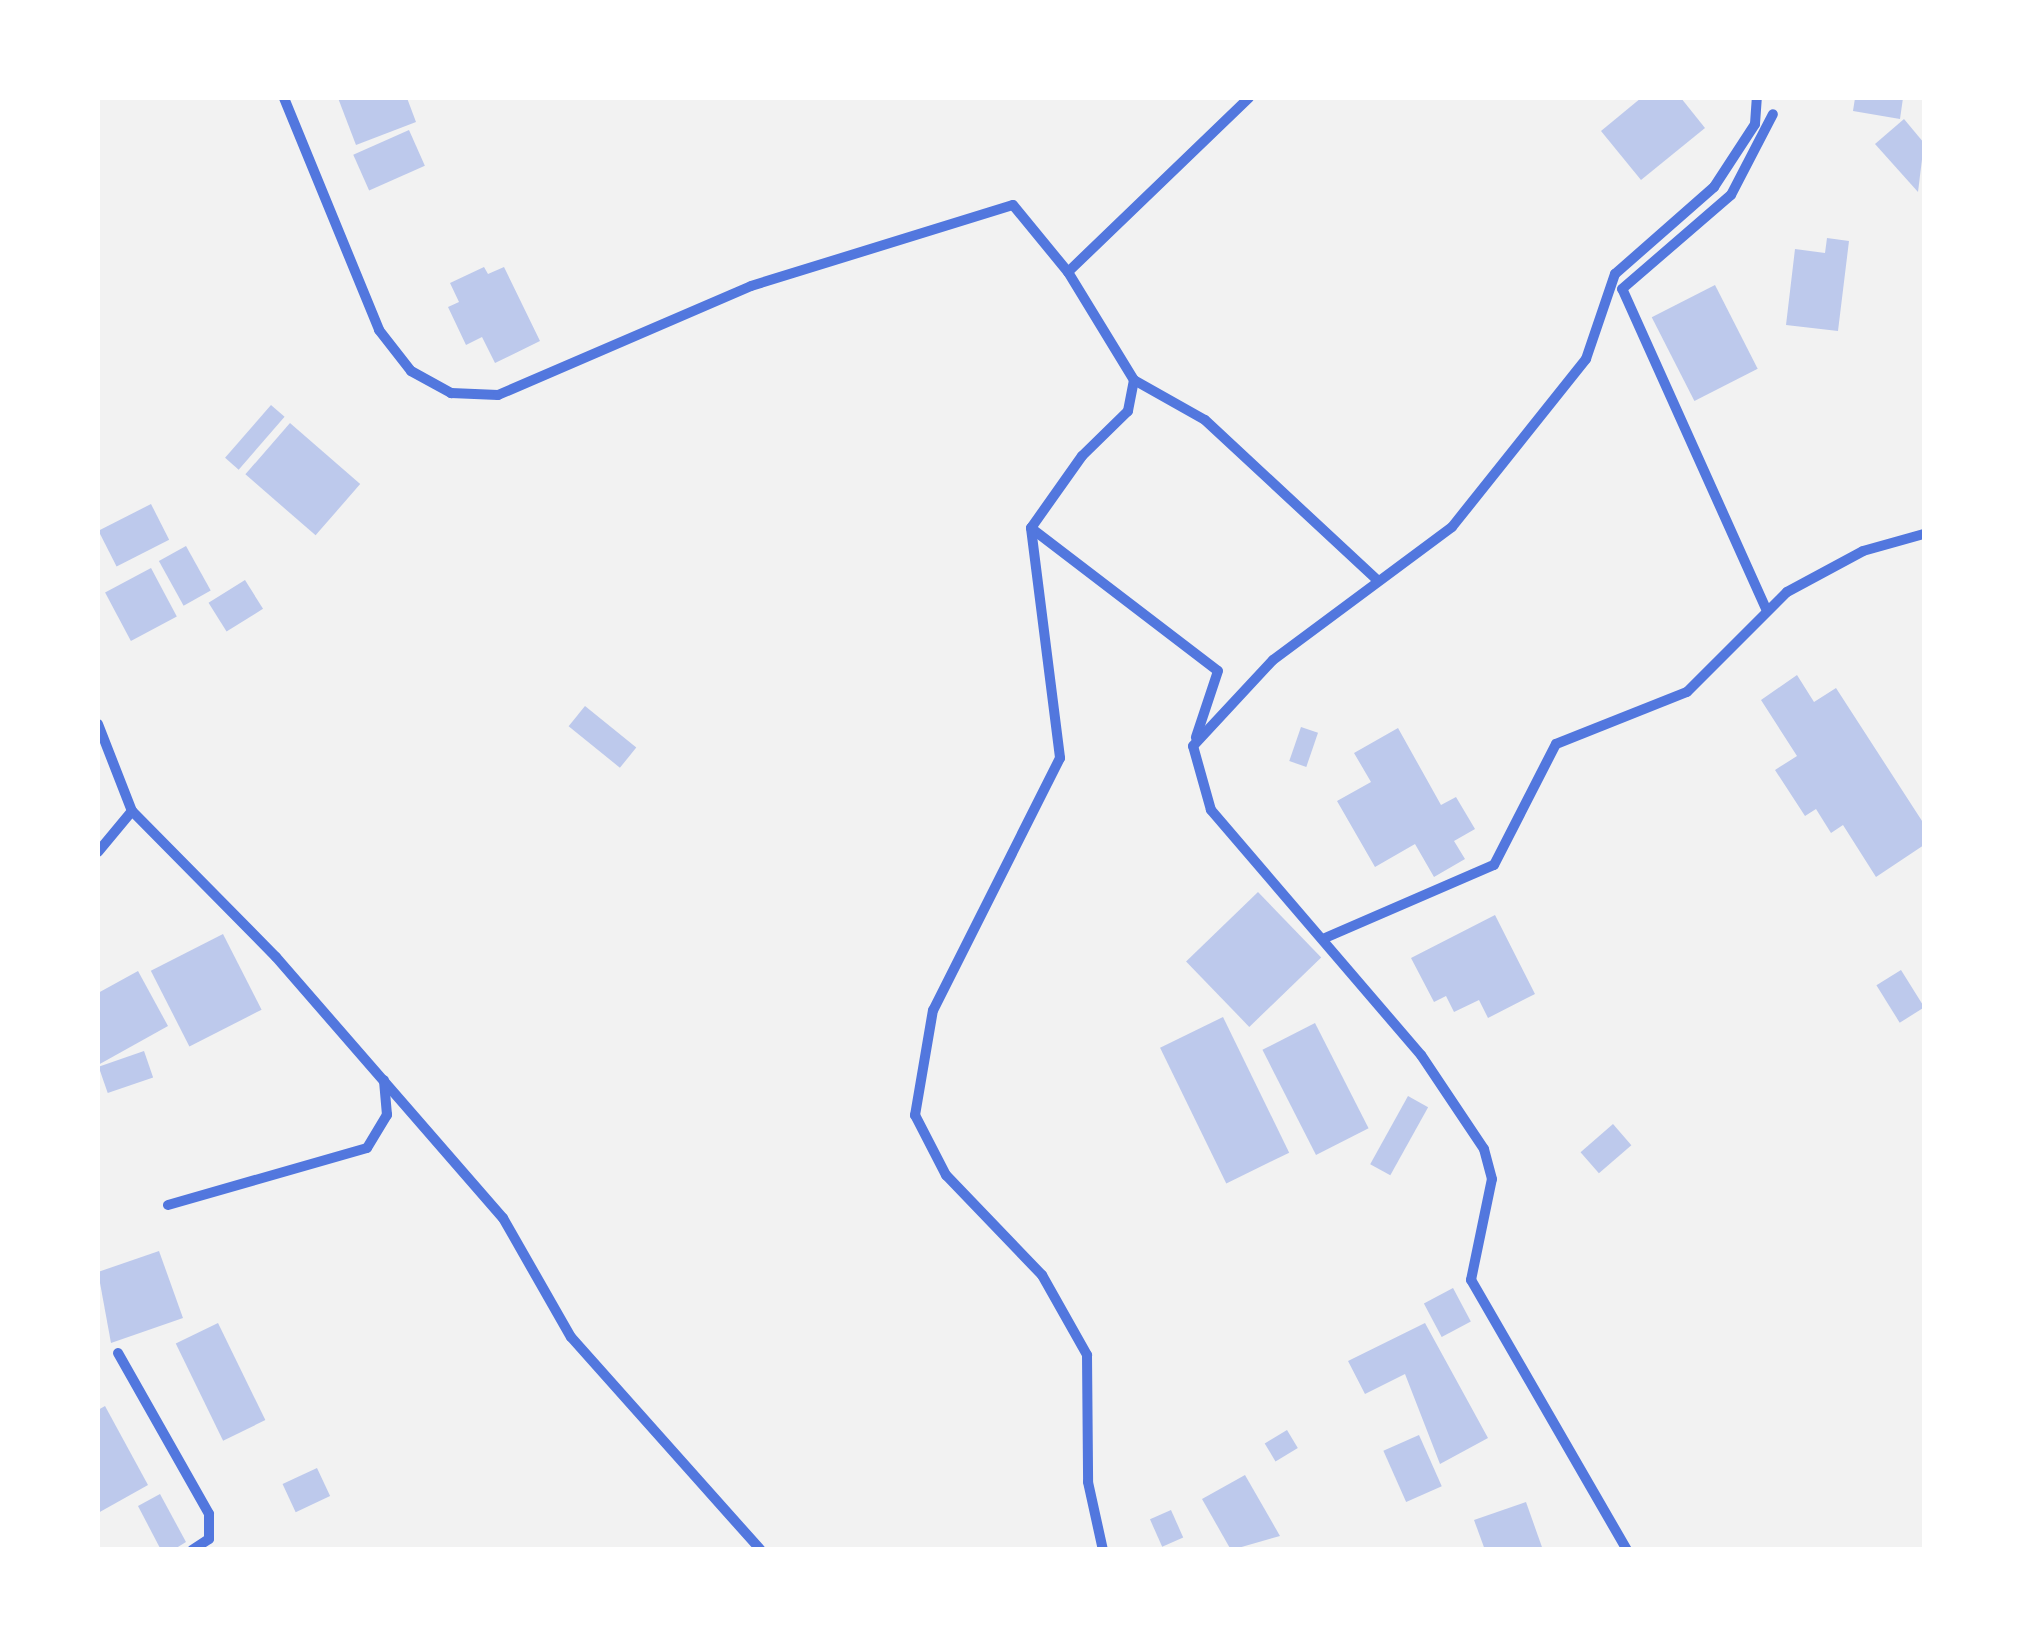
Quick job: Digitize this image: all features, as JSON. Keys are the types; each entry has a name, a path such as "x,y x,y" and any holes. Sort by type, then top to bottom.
{"street":[{"path":"284,98 379,330 411,371 452,393 498,395 752,286 1013,205 1068,272 1134,380 1205,420 1378,582"},
{"path":"1068,272 1249,98"},
{"path":"1193,746 1273,660 1452,527 1586,359 1614,274 1714,186 1755,124 1757,98"},
{"path":"1767,611 1622,290 1731,195 1773,114"},
{"path":"1103,1550 1088,1482 1088,1355 1042,1276 946,1175 914,1114 932,1010 1060,758 1031,528 1082,456 1128,412 1134,380"},
{"path":"1031,528 1218,671 1193,746 1211,810 1325,938 1484,1149 1492,1179 1471,1280 1626,1550"},
{"path":"1325,938 1494,865 1556,744 1687,692 1767,611 1818,572 1924,534"},
{"path":"98,724 132,811 384,1079 503,1218 570,1337 762,1550"},
{"path":"98,852 132,811"},
{"path":"168,1205 367,1148 388,1115 384,1079"},
{"path":"118,1353 209,1514 210,1539 192,1550"}],"building":[{"path":"338,98 407,98 416,122 356,145"},
{"path":"1641,98 1681,98 1705,128 1641,180 1601,131"},
{"path":"1855,98 1903,98 1900,119 1853,111"},
{"path":"1904,119 1924,143 1918,192 1875,144"},
{"path":"409,130 425,166 369,190 353,155"},
{"path":"1827,238 1849,241 1838,331 1786,325 1795,249 1825,253"},
{"path":"484,267 488,274 504,267 540,341 495,363 482,337 466,345 448,307 459,302 450,283"},
{"path":"1715,285 1758,369 1694,401 1652,317"},
{"path":"271,405 285,417 239,470 225,458"},
{"path":"290,423 360,484 316,535 245,474"},
{"path":"151,504 169,540 117,566 98,531"},
{"path":"186,546 211,591 184,606 159,561"},
{"path":"151,568 177,617 131,641 105,592"},
{"path":"245,580 263,609 227,632 209,603"},
{"path":"1797,675 1814,702 1836,688 1924,824 1924,845 1876,877 1843,825 1831,833 1816,809 1805,816 1775,770 1797,756 1761,700"},
{"path":"585,706 636,748 620,768 569,726"},
{"path":"1301,727 1318,733 1306,767 1289,761"},
{"path":"1398,728 1441,805 1456,797 1475,829 1454,841 1465,859 1434,877 1415,844 1375,867 1337,801 1371,782 1354,753"},
{"path":"1258,892 1321,957 1249,1027 1186,961"},
{"path":"1495,915 1535,994 1488,1018 1479,1000 1454,1012 1446,996 1434,1002 1411,958"},
{"path":"223,934 262,1010 189,1047 151,971"},
{"path":"1901,970 1924,1008 1900,1023 1876,985"},
{"path":"138,971 168,1026 98,1065 98,993"},
{"path":"1223,1017 1289,1153 1226,1183 1160,1048"},
{"path":"1315,1023 1369,1128 1316,1155 1262,1050"},
{"path":"144,1051 153,1077 108,1093 99,1067"},
{"path":"1408,1096 1428,1107 1390,1175 1370,1164"},
{"path":"1613,1124 1631,1145 1599,1173 1581,1152"},
{"path":"159,1251 183,1318 111,1343 98,1272"},
{"path":"1453,1288 1471,1322 1442,1337 1424,1303"},
{"path":"218,1323 265,1420 223,1441 176,1344"},
{"path":"1425,1323 1488,1438 1440,1464 1405,1374 1365,1394 1348,1361"},
{"path":"105,1406 148,1485 98,1513 98,1410"},
{"path":"1287,1430 1298,1448 1276,1461 1265,1443"},
{"path":"1419,1435 1442,1486 1406,1502 1383,1451"},
{"path":"317,1468 330,1496 296,1512 283,1484"},
{"path":"1245,1475 1280,1536 1231,1550 1202,1499"},
{"path":"160,1494 186,1542 173,1550 161,1550 138,1506"},
{"path":"1526,1502 1543,1550 1485,1550 1474,1520"},
{"path":"1171,1510 1183,1537 1162,1547 1150,1519"}]}
